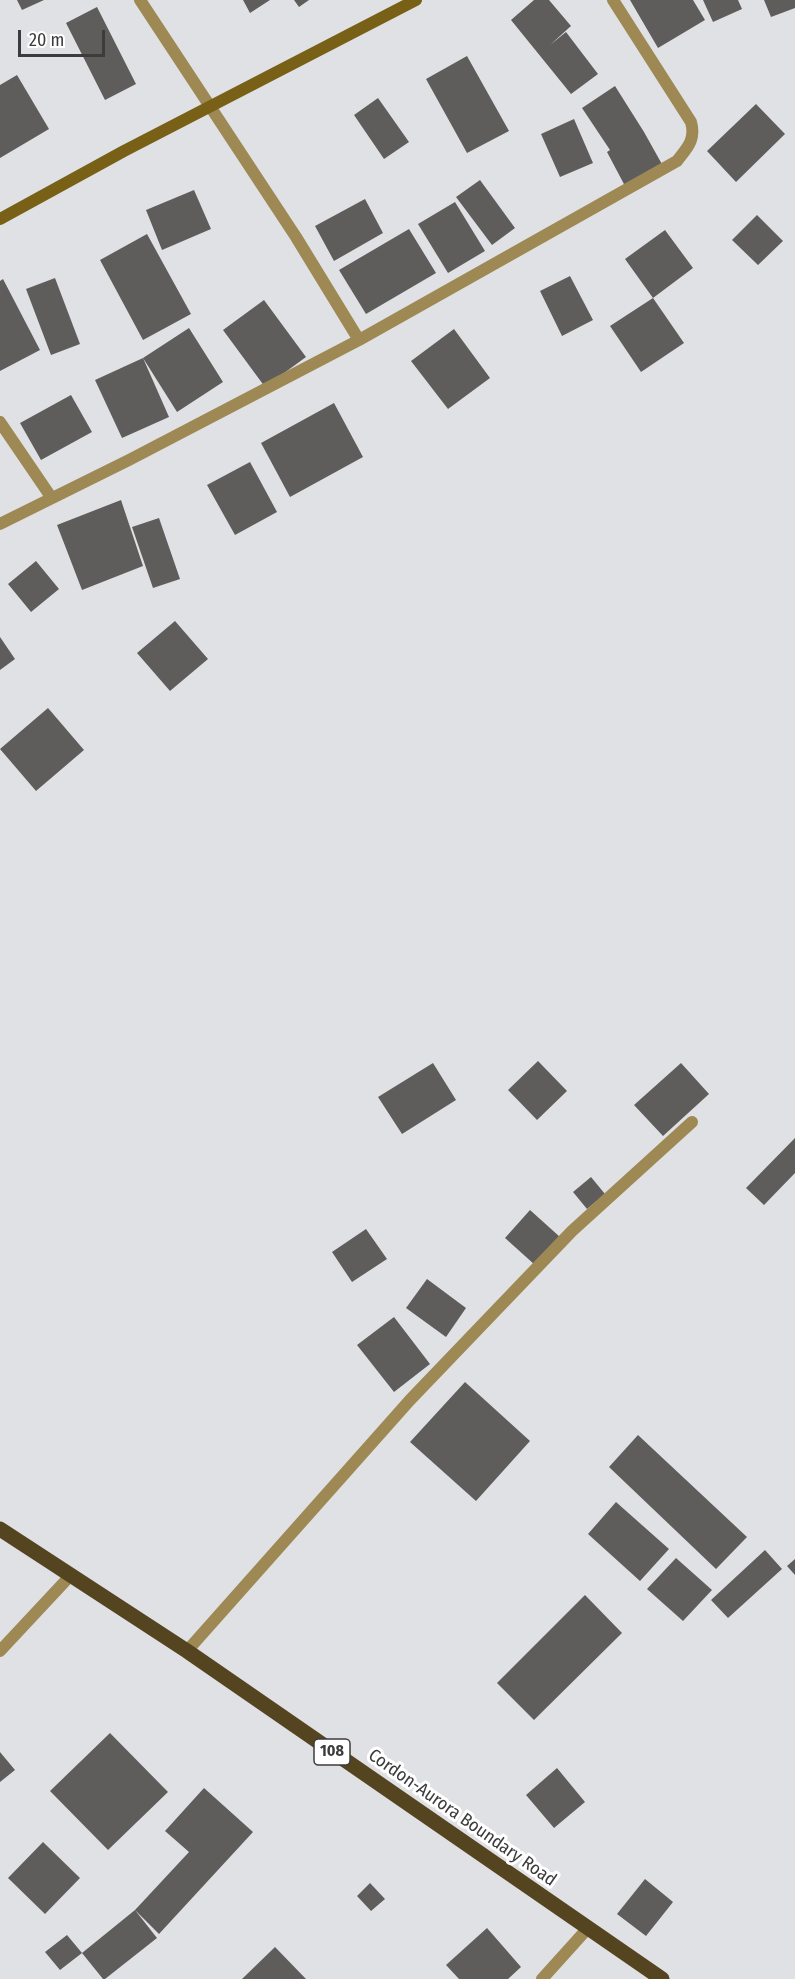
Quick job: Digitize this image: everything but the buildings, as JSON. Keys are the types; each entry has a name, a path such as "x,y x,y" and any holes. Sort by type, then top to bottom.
{"main road":[{"path":"0,219 289,64 416,0"},
{"name":"Cordon-Aurora Boundary Road","path":"0,1530 187,1652 662,1979"}],"street":[{"path":"140,0 331,292 359,339"},
{"path":"0,524 129,460 359,339 676,161 692,143 694,131 692,122 613,0"},
{"path":"0,422 51,497"},
{"path":"187,1652 410,1400 572,1231 692,1122"},
{"path":"0,1651 70,1576"},
{"path":"542,1979 588,1928"}]}
